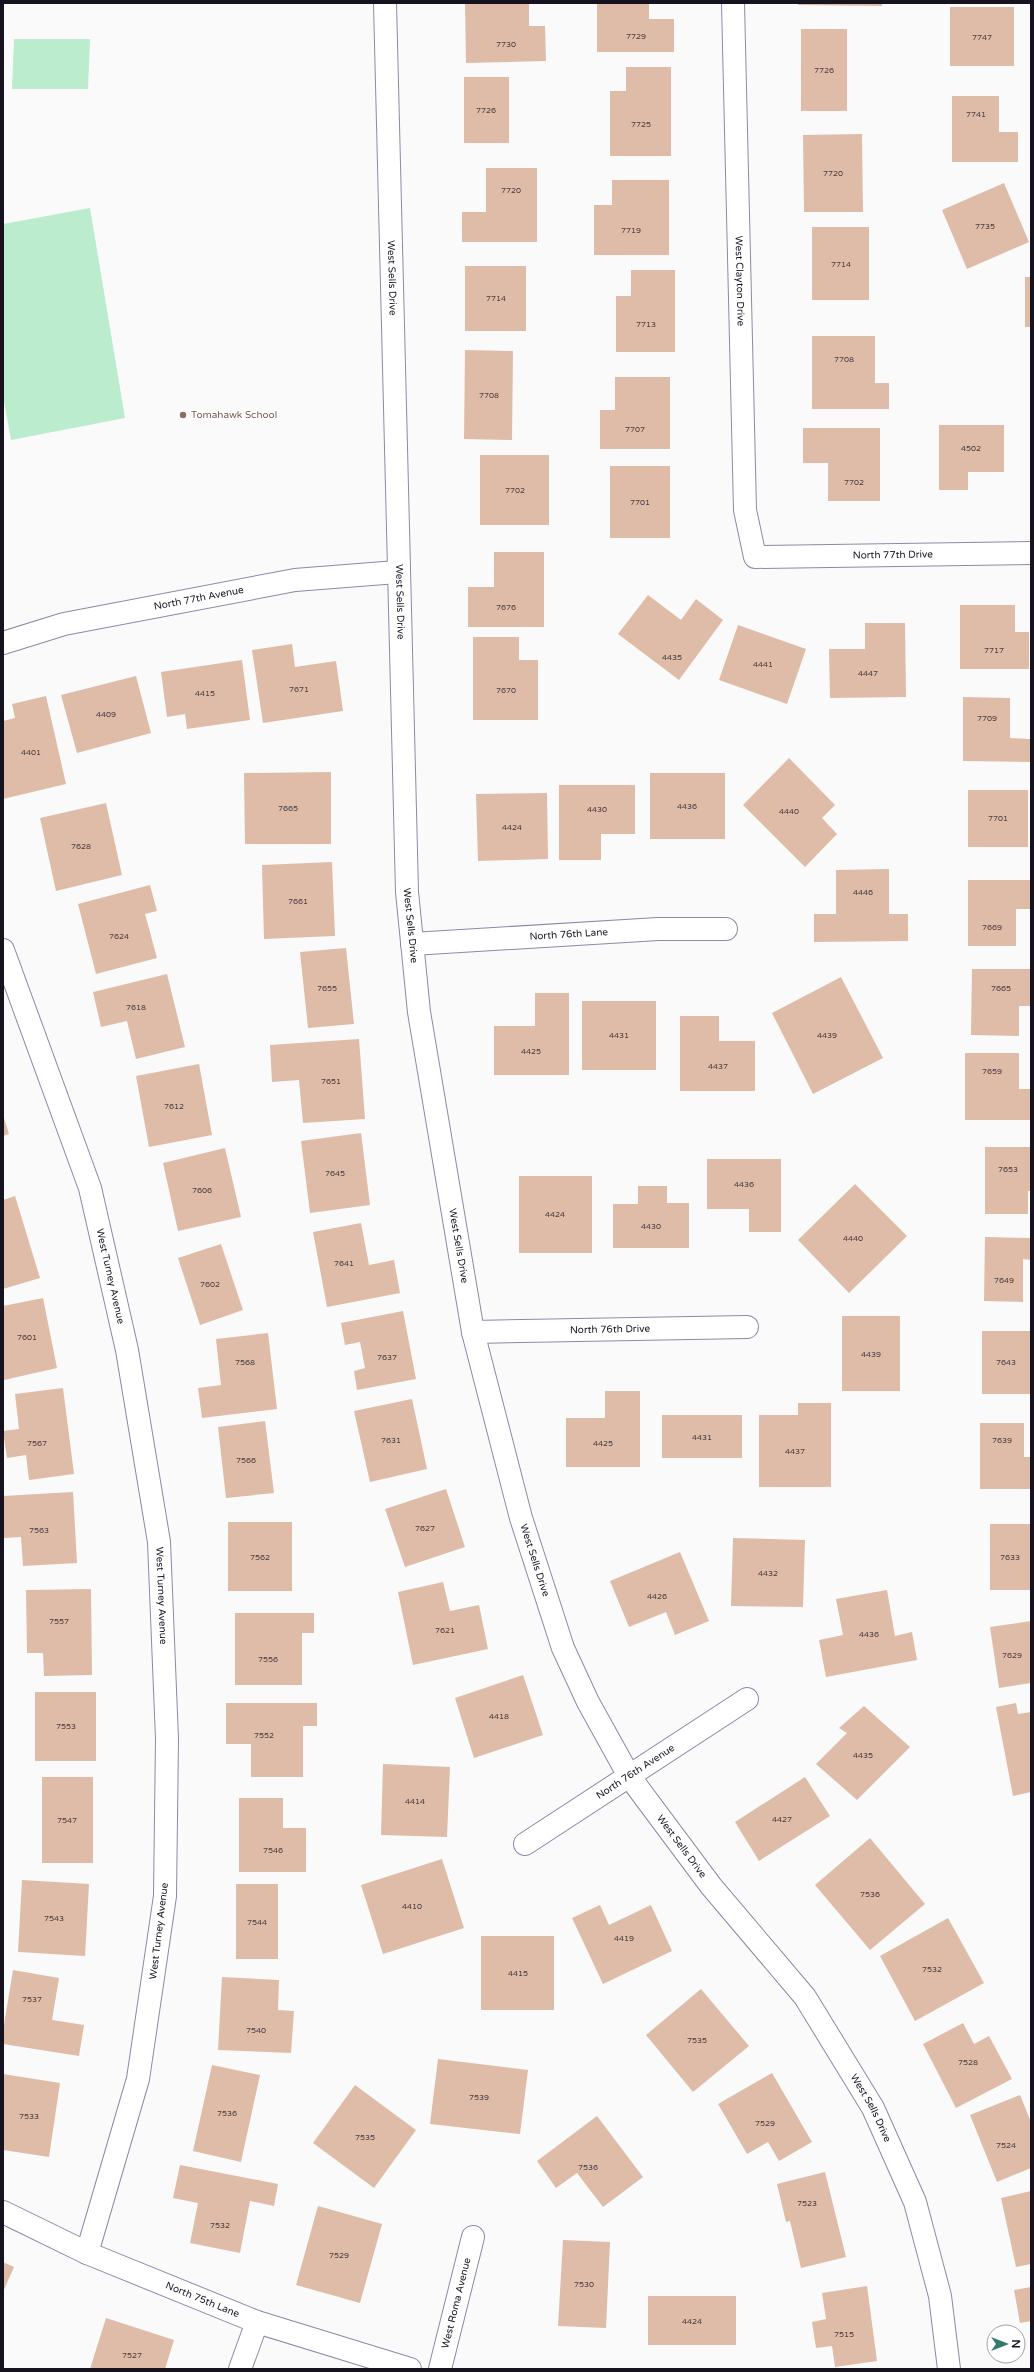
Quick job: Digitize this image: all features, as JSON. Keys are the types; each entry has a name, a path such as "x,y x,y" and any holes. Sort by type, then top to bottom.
{"street":[{"name":"West Sells Drive","path":"385,3 397,572 407,892 419,1012 473,1332 521,1518 563,1648 588,1702 629,1776 711,1886 805,1997 873,2108 915,2202 940,2296 949,2369"},
{"name":"West Clayton Drive","path":"733,3 745,510 755,557"},
{"name":"North 77th Drive","path":"755,557 1031,553"},
{"name":"North 77th Avenue","path":"3,643 64,624 295,580 397,572"},
{"name":"North 76th Lane","path":"412,944 658,929 726,929"},
{"name":"West Turney Avenue","path":"3,950 90,1188 126,1350 159,1542 167,1739 165,1896 138,2079 87,2253"},
{"name":"North 76th Drive","path":"473,1332 747,1327"},
{"name":"North 76th Avenue","path":"525,1844 747,1699"},
{"name":"North 75th Lane","path":"3,2212 87,2253 257,2322 410,2369"},
{"name":"West Roma Avenue","path":"440,2369 473,2237"},
{"path":"240,2369 257,2322"}],"green space":[{"path":"14,39 90,39 88,89 12,89"},
{"path":"90,208 125,418 11,440 3,396 3,224"}],"building":[{"path":"465,3 529,3 529,26 545,26 546,61 466,63"},
{"path":"597,3 649,3 649,19 674,19 674,52 597,52"},
{"path":"798,3 882,3 882,6 798,5"},
{"path":"950,7 1014,7 1014,66 950,66"},
{"path":"801,29 847,29 847,111 801,111"},
{"path":"626,67 671,67 671,156 610,156 610,91 626,91"},
{"path":"464,77 509,77 509,143 464,143"},
{"path":"952,96 999,96 999,132 1018,132 1018,162 952,162"},
{"path":"862,134 863,212 804,212 803,135"},
{"path":"486,168 537,168 537,242 462,242 462,212 486,212"},
{"path":"612,180 669,180 669,255 594,255 594,205 612,205"},
{"path":"1004,183 1029,242 967,269 942,210"},
{"path":"812,227 869,227 869,300 812,300"},
{"path":"465,266 526,266 526,331 465,331"},
{"path":"631,270 675,270 675,352 616,352 616,296 631,296"},
{"path":"1025,277 1031,277 1031,327 1025,327"},
{"path":"812,336 875,336 875,383 889,383 889,409 812,409"},
{"path":"465,350 513,351 512,440 464,439"},
{"path":"615,377 670,377 670,449 600,449 600,410 615,410"},
{"path":"939,425 1004,425 1004,472 968,472 968,490 939,490"},
{"path":"803,428 880,428 880,501 828,501 828,463 803,463"},
{"path":"480,455 549,455 549,525 480,525"},
{"path":"610,466 670,466 670,538 610,538"},
{"path":"494,552 544,552 544,627 468,627 468,587 494,587"},
{"path":"648,595 681,620 696,599 723,620 679,680 618,634"},
{"path":"960,605 1015,605 1015,632 1029,632 1029,669 960,669"},
{"path":"865,623 905,623 906,697 830,698 829,649 865,649"},
{"path":"738,625 806,649 787,704 719,680"},
{"path":"473,637 519,637 519,660 538,660 538,720 473,720"},
{"path":"292,644 295,667 336,661 343,711 263,723 252,650"},
{"path":"242,660 250,720 187,729 185,714 167,717 161,672"},
{"path":"136,676 151,733 77,753 61,695"},
{"path":"46,696 66,784 3,799 3,721 15,718 12,704"},
{"path":"963,697 1010,698 1010,738 1030,739 1030,762 963,761"},
{"path":"789,758 835,805 822,818 837,834 805,867 743,805"},
{"path":"331,772 331,844 245,844 244,773"},
{"path":"650,773 725,773 725,839 650,839"},
{"path":"559,785 635,785 635,834 601,834 601,860 559,860"},
{"path":"968,790 1028,790 1028,847 968,847"},
{"path":"547,793 548,859 478,861 476,794"},
{"path":"106,803 122,875 56,891 40,818"},
{"path":"332,862 335,936 264,939 262,865"},
{"path":"889,869 889,914 908,914 908,941 814,942 814,914 836,914 836,870"},
{"path":"968,880 1031,880 1031,909 1016,909 1016,946 968,946"},
{"path":"150,885 157,911 145,914 157,958 96,974 78,904"},
{"path":"346,948 354,1024 308,1028 300,952"},
{"path":"972,969 1031,969 1031,1006 1019,1006 1019,1036 971,1035"},
{"path":"167,974 185,1047 136,1059 127,1021 101,1027 93,992"},
{"path":"841,977 883,1058 813,1094 772,1013"},
{"path":"535,993 569,993 569,1075 494,1075 494,1026 535,1026"},
{"path":"582,1001 656,1001 656,1070 582,1070"},
{"path":"680,1016 719,1016 719,1041 755,1041 755,1091 680,1091"},
{"path":"359,1039 365,1119 303,1123 299,1080 272,1082 270,1045"},
{"path":"965,1053 1019,1053 1019,1089 1031,1089 1031,1120 965,1120"},
{"path":"199,1064 212,1135 149,1147 136,1076"},
{"path":"3,1115 9,1134 3,1136"},
{"path":"361,1133 370,1205 310,1213 301,1141"},
{"path":"985,1147 1031,1147 1031,1191 1028,1191 1028,1214 985,1214"},
{"path":"225,1148 241,1217 178,1231 163,1163"},
{"path":"707,1159 781,1159 781,1232 749,1232 749,1209 707,1209"},
{"path":"519,1176 592,1176 592,1253 519,1253"},
{"path":"855,1184 907,1236 849,1293 798,1240"},
{"path":"638,1186 667,1186 667,1203 689,1203 689,1248 613,1248 613,1204 638,1204"},
{"path":"15,1196 40,1278 3,1289 3,1200"},
{"path":"361,1223 369,1265 394,1260 400,1293 327,1307 313,1232"},
{"path":"985,1237 1031,1238 1031,1260 1023,1259 1023,1302 984,1301"},
{"path":"221,1244 243,1310 200,1325 178,1258"},
{"path":"43,1298 57,1368 4,1380 3,1306"},
{"path":"403,1311 416,1379 357,1390 354,1371 365,1368 360,1342 345,1345 341,1323"},
{"path":"842,1316 900,1316 900,1391 842,1391"},
{"path":"982,1331 1031,1331 1031,1394 982,1394"},
{"path":"268,1333 277,1409 202,1418 198,1388 221,1385 216,1339"},
{"path":"63,1388 74,1474 29,1480 26,1455 7,1458 3,1431 19,1429 15,1394"},
{"path":"605,1391 640,1391 640,1467 566,1467 566,1418 605,1418"},
{"path":"412,1399 427,1469 370,1482 354,1411"},
{"path":"798,1403 831,1403 831,1487 759,1487 759,1415 798,1415"},
{"path":"662,1415 742,1415 742,1458 662,1458"},
{"path":"265,1421 274,1493 226,1498 218,1427"},
{"path":"980,1423 1024,1423 1024,1457 1031,1457 1031,1489 980,1489"},
{"path":"446,1489 465,1547 405,1567 385,1509"},
{"path":"73,1492 77,1563 23,1566 21,1537 4,1538 3,1496"},
{"path":"228,1522 292,1522 292,1591 228,1591"},
{"path":"990,1524 1031,1524 1031,1590 990,1590"},
{"path":"733,1538 805,1540 803,1607 731,1606"},
{"path":"680,1552 709,1621 675,1635 666,1612 629,1627 610,1581"},
{"path":"443,1582 450,1611 479,1605 488,1649 413,1665 398,1592"},
{"path":"91,1589 92,1675 44,1676 43,1653 27,1653 26,1590"},
{"path":"887,1590 895,1636 912,1632 917,1660 826,1677 819,1640 843,1635 836,1599"},
{"path":"235,1613 314,1613 314,1633 302,1633 302,1685 235,1685"},
{"path":"1031,1621 1031,1683 999,1688 990,1627"},
{"path":"523,1675 543,1735 474,1758 455,1698"},
{"path":"35,1692 96,1692 96,1761 35,1761"},
{"path":"226,1703 317,1703 317,1726 303,1726 303,1777 251,1777 251,1744 226,1744"},
{"path":"1016,1703 1018,1714 1031,1712 1031,1792 1013,1796 996,1707"},
{"path":"864,1706 910,1747 857,1800 816,1764 847,1733 839,1728"},
{"path":"383,1764 450,1767 447,1837 381,1835"},
{"path":"42,1777 93,1777 93,1863 42,1863"},
{"path":"805,1777 830,1816 759,1861 735,1822"},
{"path":"239,1798 283,1798 283,1828 306,1828 306,1872 239,1872"},
{"path":"870,1838 925,1904 870,1950 815,1885"},
{"path":"442,1859 464,1928 383,1954 361,1885"},
{"path":"22,1880 89,1884 85,1956 18,1952"},
{"path":"236,1884 278,1884 278,1959 236,1959"},
{"path":"600,1905 609,1925 651,1905 672,1951 603,1984 572,1918"},
{"path":"948,1918 984,1983 915,2021 880,1956"},
{"path":"481,1936 554,1936 554,2010 481,2010"},
{"path":"13,1970 59,1978 52,2020 84,2025 79,2056 3,2044 3,2031"},
{"path":"222,1977 279,1980 278,2010 294,2011 291,2053 218,2050"},
{"path":"701,1989 749,2046 693,2092 646,2035"},
{"path":"963,2023 974,2044 989,2036 1012,2079 956,2108 923,2044"},
{"path":"438,2059 528,2070 520,2134 430,2124"},
{"path":"212,2065 260,2075 241,2162 193,2151"},
{"path":"772,2073 812,2142 779,2161 768,2142 747,2154 718,2104"},
{"path":"3,2074 60,2083 49,2157 3,2150"},
{"path":"355,2085 416,2130 374,2188 313,2143"},
{"path":"1020,2095 1031,2122 1031,2168 997,2182 970,2115"},
{"path":"597,2116 643,2177 603,2207 577,2173 556,2188 537,2161"},
{"path":"180,2165 278,2184 274,2206 250,2201 240,2253 190,2243 198,2203 173,2198"},
{"path":"825,2172 846,2257 801,2268 790,2221 786,2222 777,2184"},
{"path":"1031,2191 1031,2264 1016,2267 1001,2198"},
{"path":"318,2206 382,2224 360,2303 296,2285"},
{"path":"563,2240 610,2242 606,2328 558,2326"},
{"path":"3,2262 14,2267 3,2292"},
{"path":"867,2286 877,2361 835,2367 832,2346 816,2348 812,2322 826,2319 822,2293"},
{"path":"1031,2287 1031,2321 1020,2323 1014,2290"},
{"path":"648,2296 736,2296 736,2345 648,2345"},
{"path":"106,2318 174,2340 165,2369 90,2369"}],"place":[{"name":"Tomahawk School","path":"183,415"}]}
